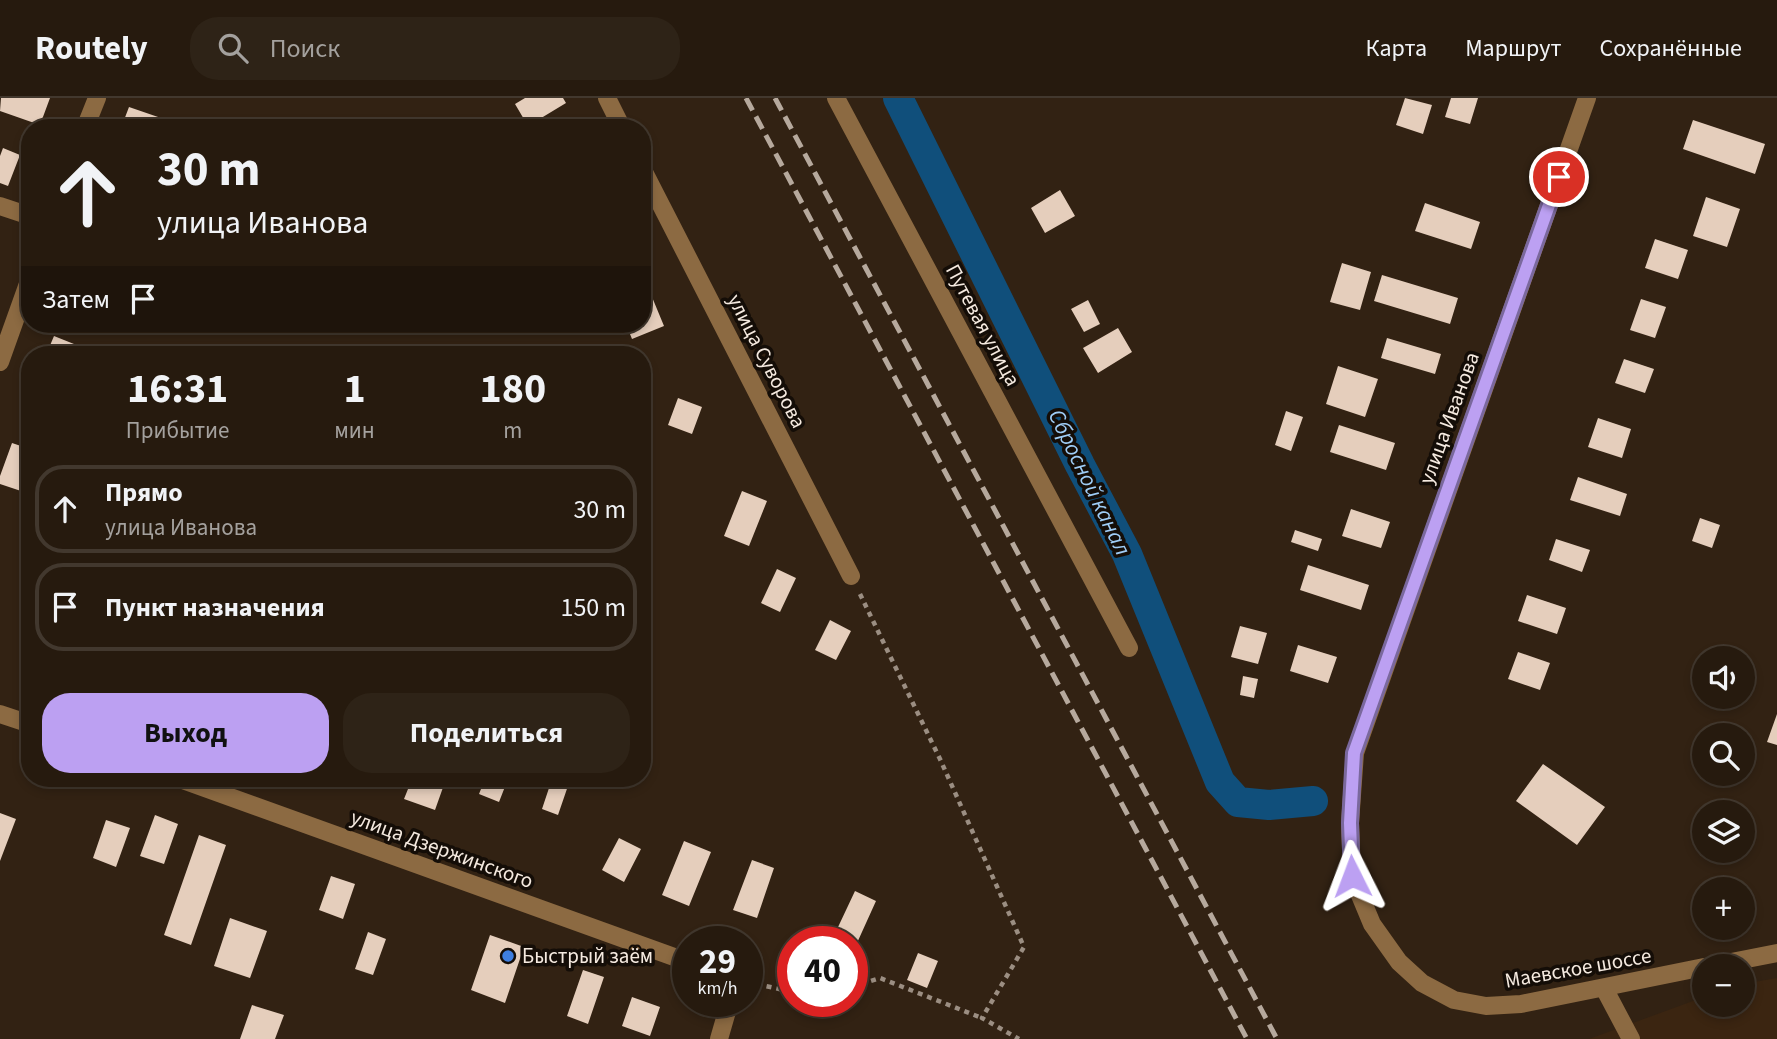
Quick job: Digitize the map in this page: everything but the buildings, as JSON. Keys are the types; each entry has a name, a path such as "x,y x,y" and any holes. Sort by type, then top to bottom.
{"street":[{"path":"89,119 97,98"},
{"path":"607,98 618,119"},
{"name":"Путевая улица","path":"836,98 1129,648"},
{"name":"улица Иванова","path":"1354,753 1587,98"},
{"name":"улица Суворова","path":"651,186 851,576"},
{"path":"0,206 21,213"},
{"path":"0,362 21,303"},
{"path":"0,714 21,721"},
{"name":"Маевское шоссе","path":"1354,753 1350,823 1352,876 1372,924 1399,962 1422,983 1454,1000 1486,1006 1521,1004 1692,970"},
{"name":"улица Дзержинского","path":"202,787 672,956"},
{"path":"1755,957 1777,953"},
{"path":"1604,988 1631,1039"},
{"path":"719,1039 725,1017"}],"path":[{"path":"851,576 940,759 1024,947 982,1018"},
{"path":"868,982 880,978 982,1018 1019,1039"}],"shaded area":[{"path":"1777,978 1777,1039 1589,1039 1692,1001 1692,1017 1755,1017 1755,982"}],"waterway":[{"name":"Сбросной канал","path":"898,98 1127,554 1220,782 1238,802 1269,805 1313,801"}],"railway":[{"path":"746,98 1247,1039"},
{"path":"775,98 1277,1039"}],"place":[{"name":"Быстрый заём","path":"508,956"}],"route":[{"path":"1352,876 1350,823 1354,753 1559,177"}]}
